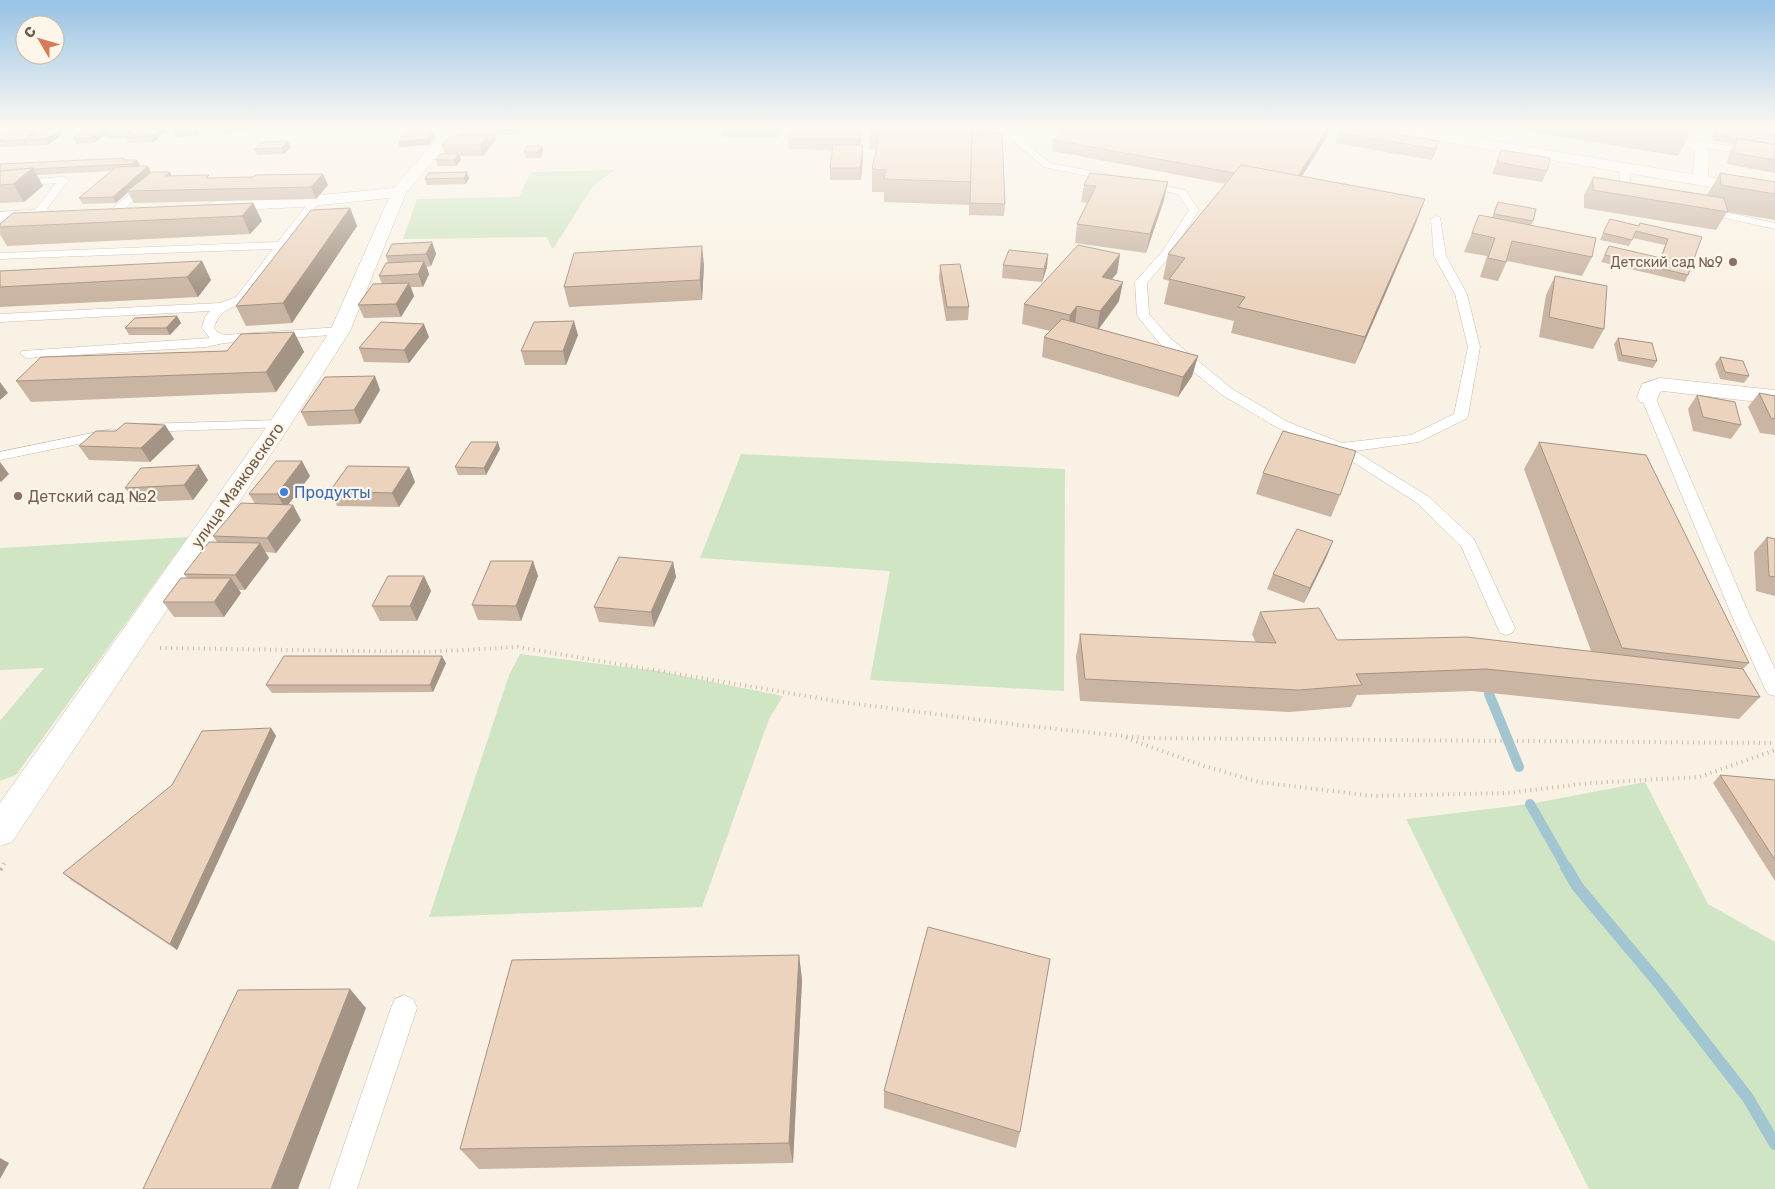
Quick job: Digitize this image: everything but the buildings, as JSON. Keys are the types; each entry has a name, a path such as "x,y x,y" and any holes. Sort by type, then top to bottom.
{"street":[{"name":"улица Маяковского","path":"0,831 280,424 340,331 399,192 406,183"},
{"path":"1720,183 1775,193"},
{"path":"204,206 315,201 399,192"},
{"path":"96,212 146,209"},
{"path":"0,217 67,213"},
{"path":"0,235 14,225 19,216"},
{"path":"1648,397 1650,389 1660,384 1775,397"}],"lane":[{"path":"37,214 61,183"},
{"path":"116,210 148,183"},
{"path":"1136,183 1181,192 1194,210 1166,254 1141,282 1142,315 1164,341 1228,392 1283,424 1341,448 1423,500 1468,543 1506,628"},
{"path":"1625,183 1626,195 1645,198"},
{"path":"0,318 205,308 222,306 240,300 315,201"},
{"path":"1691,207 1775,226"},
{"path":"1341,448 1414,439 1461,416 1474,348 1462,294 1440,256 1436,220"},
{"path":"0,256 281,246"},
{"path":"222,306 211,317 208,328 213,334 224,339"},
{"path":"28,354 206,343 224,339 340,331"},
{"path":"1648,397 1741,616 1775,688"},
{"path":"0,456 128,431 280,424"},
{"path":"343,1189 404,1008"}],"path":[{"path":"125,648 425,652 518,647 842,702 1143,738 1775,743"},
{"path":"1121,736 1204,766 1259,782 1373,796 1507,793 1590,783 1699,777 1775,750"}],"green space":[{"path":"525,183 596,183 553,249 546,237 403,239 417,199 519,197"},
{"path":"741,454 1065,469 1064,691 870,680 890,571 700,558"},
{"path":"188,537 16,775 0,781 0,721 44,668 0,670 0,548"},
{"path":"520,654 658,671 783,696 769,719 702,907 429,917 509,675"},
{"path":"1645,782 1708,904 1775,942 1775,1189 1589,1189 1406,819 1530,804"}],"waterway":[{"path":"1489,694 1519,767"},
{"path":"1530,804 1567,869"},
{"path":"1566,867 1577,886 1661,986 1748,1098 1775,1144"}],"place":[{"name":"Детский сад №9","path":"1733,262"},
{"name":"Продукты","path":"284,492"},
{"name":"Детский сад №2","path":"18,496"}]}
